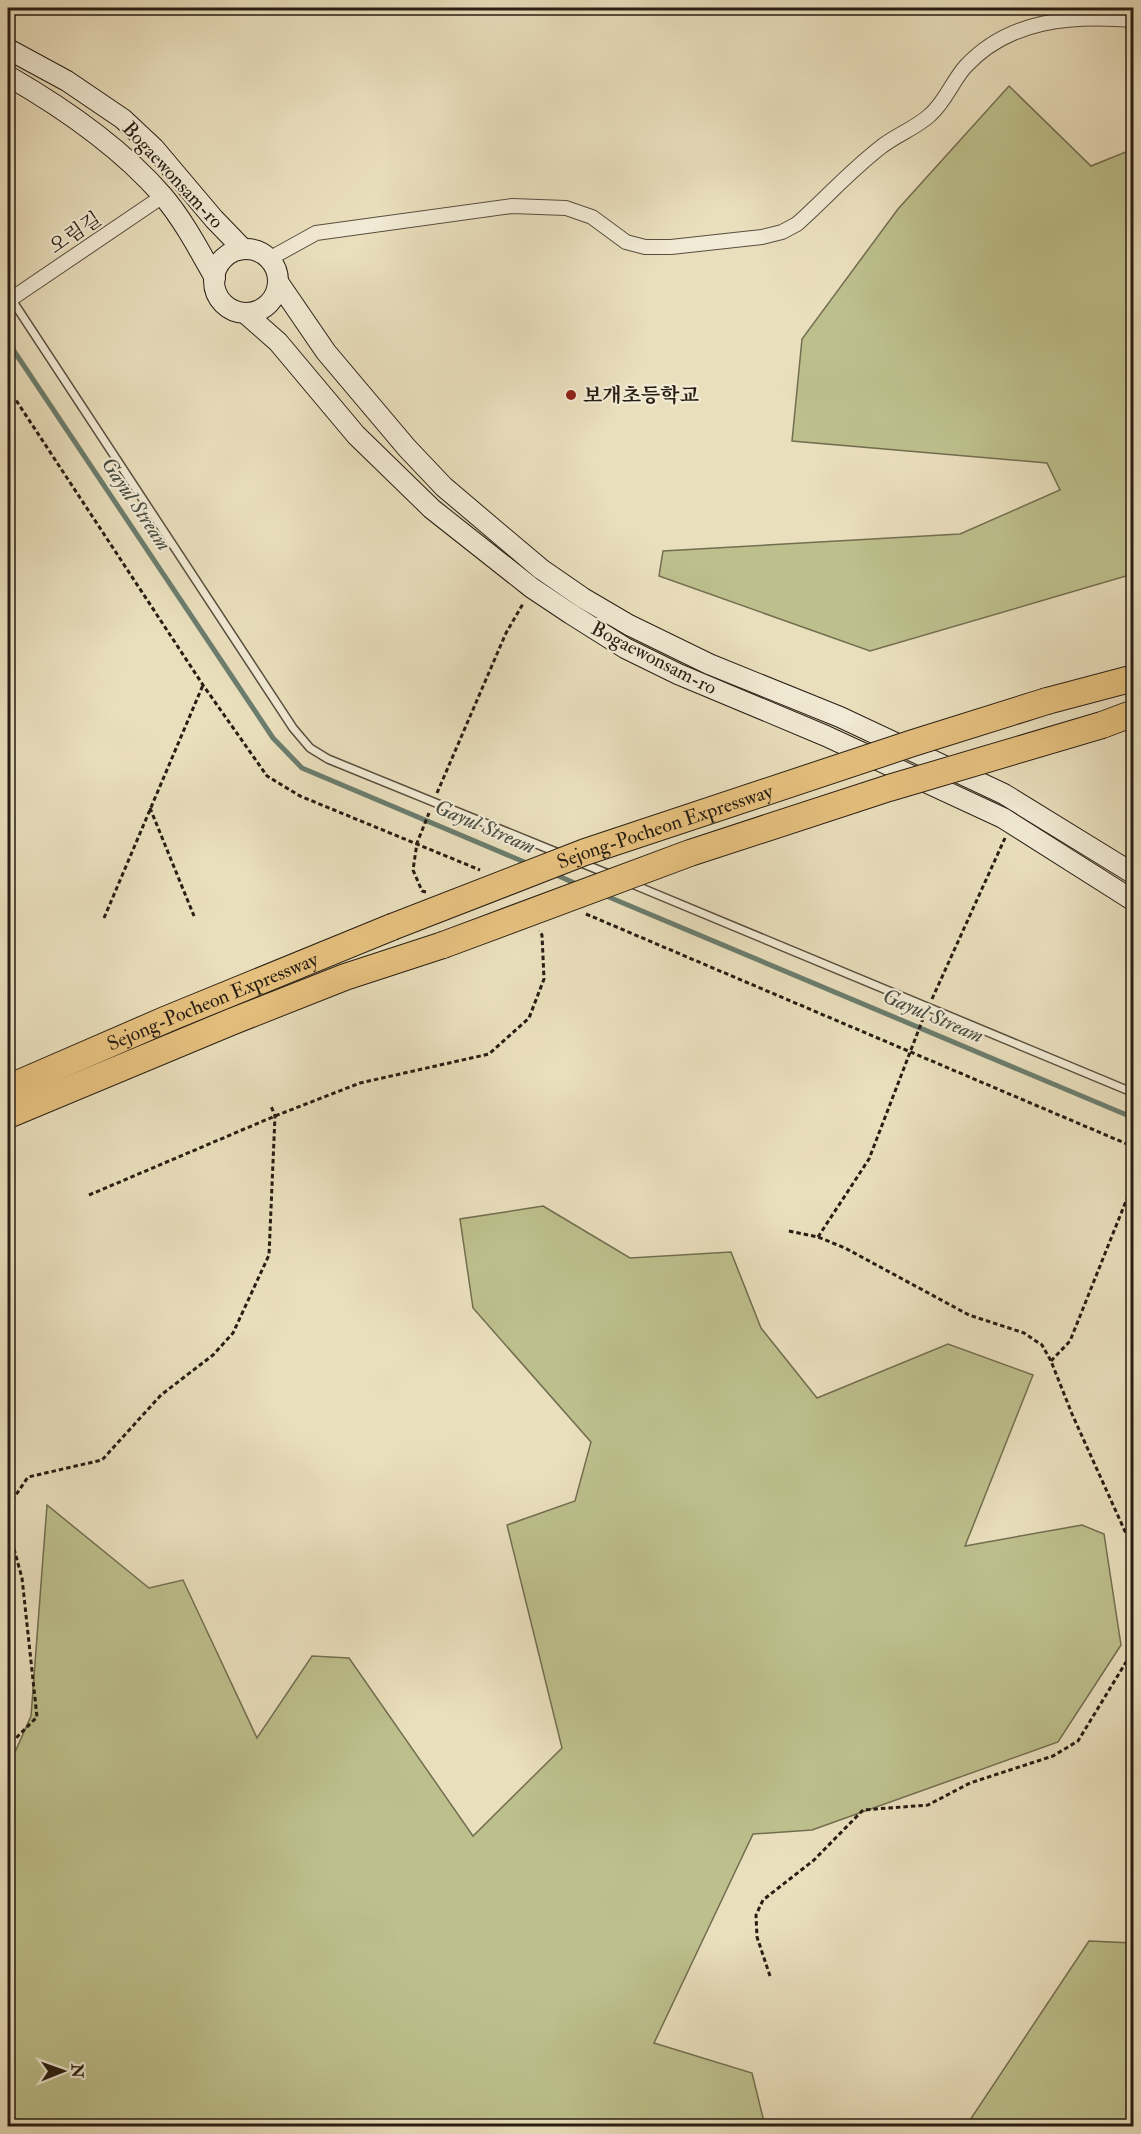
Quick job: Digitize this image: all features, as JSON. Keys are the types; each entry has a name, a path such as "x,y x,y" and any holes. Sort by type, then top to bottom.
{"highway":[{"name":"Sejong-Pocheon Expressway","path":"8,1088 167,1019 392,927 585,852 913,743 1047,701 1134,678"},
{"name":"Sejong-Pocheon Expressway","path":"8,1115 220,1026 345,977 443,945 690,853 889,788 1134,714"}],"main road":[{"name":"Bogaewonsam-ro","path":"8,49 67,81 123,119 154,148 214,219 243,249"},
{"name":"Bogaewonsam-ro","path":"8,76 85,125 109,144 163,196 193,239 214,278"},
{"path":"243,249 254,250 269,259 277,272 277,292 264,308 245,313 226,306 215,289 214,278 224,258 243,249"},
{"name":"Bogaewonsam-ro","path":"278,282 326,352 407,448 444,487 476,515 566,587 629,626 709,664 840,717 1004,794 1134,874"},
{"name":"Bogaewonsam-ro","path":"245,313 278,342 356,435 432,509 532,588 625,648 678,675 826,736 1012,823 1134,901"}],"street":[{"path":"269,259 316,233 512,206 566,208 592,217 626,242 645,246 671,247 772,235 797,224 881,147 923,122 936,110 965,68 989,46 1024,27 1050,21 1099,17 1134,20"},
{"name":"오림길","path":"9,298 163,196"}],"lane":[{"path":"9,298 287,718 310,748 328,759 434,801 927,1010 1134,1093"}],"path":[{"path":"433,893 422,891 413,870 420,833 506,633 532,588"},
{"path":"104,918 203,685"},
{"path":"150,808 194,916"},
{"path":"818,1237 869,1159 913,1042 1012,823"},
{"path":"89,1196 275,1116 360,1083 489,1054 529,1018 544,979 542,935 536,926"},
{"path":"8,1742 15,1740 37,1717 22,1578 8,1525 8,1505 28,1477 102,1460 161,1395 213,1355 233,1333 269,1255 275,1116 272,1106"},
{"path":"1051,1361 1070,1341 1134,1181"},
{"path":"789,1231 818,1237 845,1248 969,1315 1024,1333 1042,1345 1128,1538 1134,1570"},
{"path":"770,1976 757,1937 756,1915 763,1900 814,1860 863,1809 928,1805 970,1783 1053,1756 1078,1741 1134,1649"}],"green space":[{"path":"1009,86 1091,166 1133,149 1133,574 870,651 659,576 663,551 960,534 1060,490 1047,463 792,441 802,339 898,209"},
{"path":"543,1206 630,1258 731,1252 761,1328 817,1398 948,1344 1033,1375 965,1546 1082,1525 1104,1534 1121,1645 1058,1742 812,1830 753,1834 654,2043 752,2073 765,2126 21,2126 8,2108 8,1768 31,1716 47,1505 149,1588 183,1580 257,1738 312,1656 349,1658 473,1836 562,1748 507,1525 575,1501 591,1442 473,1308 460,1219"},
{"path":"1089,1941 1133,1943 1133,2126 966,2126"}],"waterway":[{"name":"Gayul Stream","path":"8,342 273,738 302,768 529,864"},
{"name":"Gayul Stream","path":"554,874 579,885"},
{"name":"Gayul Stream","path":"604,895 1134,1118"}],"place":[{"name":"보개초등학교","path":"571,395"}]}
